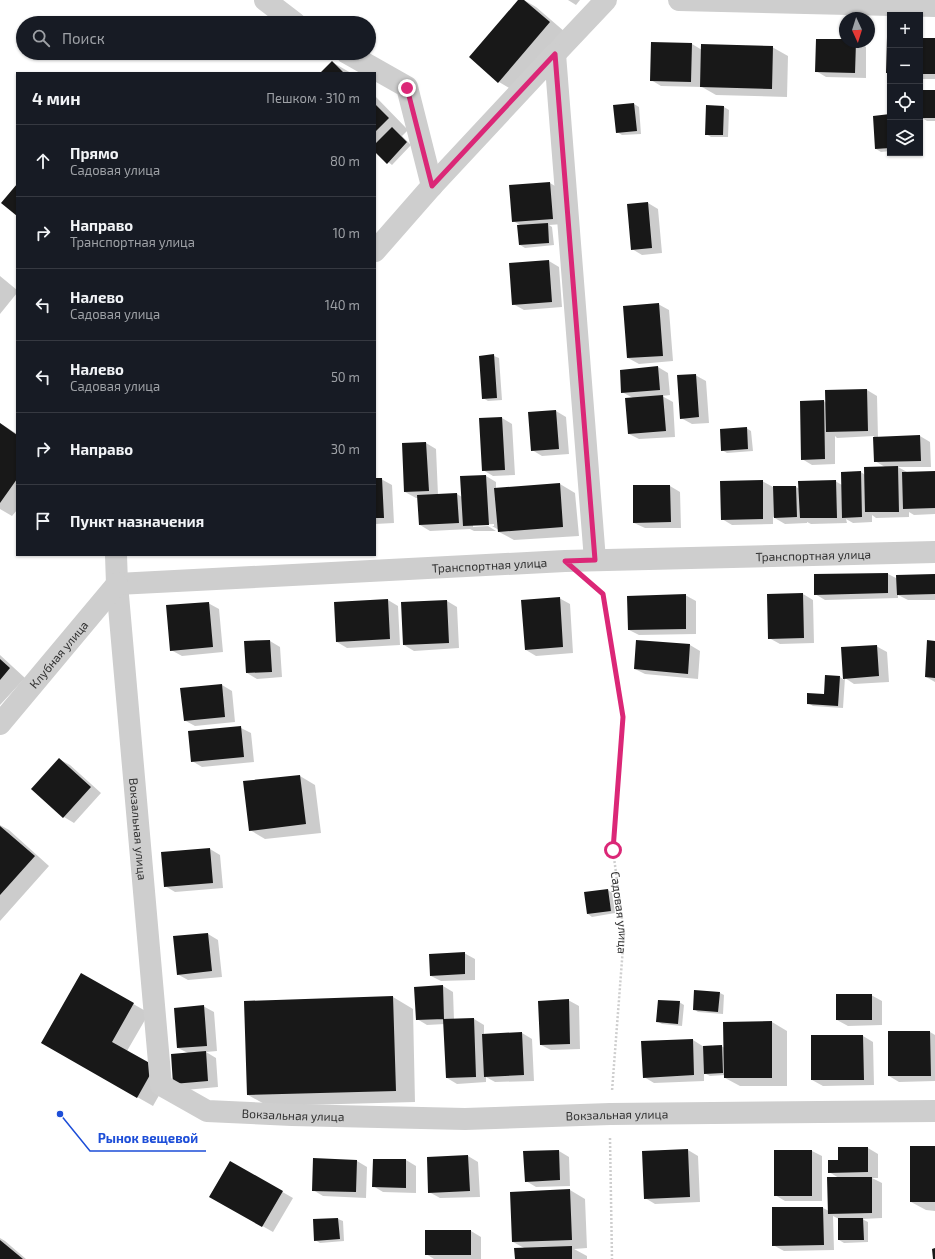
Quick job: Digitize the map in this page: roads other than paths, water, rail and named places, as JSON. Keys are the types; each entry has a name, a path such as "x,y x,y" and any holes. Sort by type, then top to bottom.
{"street":[{"path":"265,0 286,16"},
{"path":"376,250 432,186 606,0"},
{"path":"679,0 935,6"},
{"path":"555,54 595,560"},
{"path":"359,60 407,88 432,186"},
{"name":"Транспортная улица","path":"117,584 565,561 935,552"},
{"path":"116,556 117,584"},
{"name":"Клубная улица","path":"0,724 117,584"},
{"name":"Вокзальная улица","path":"117,584 161,1085 207,1111 465,1119 610,1114 935,1111"}],"place":[{"name":"Рынок вещевой","path":"60,1114"}]}
